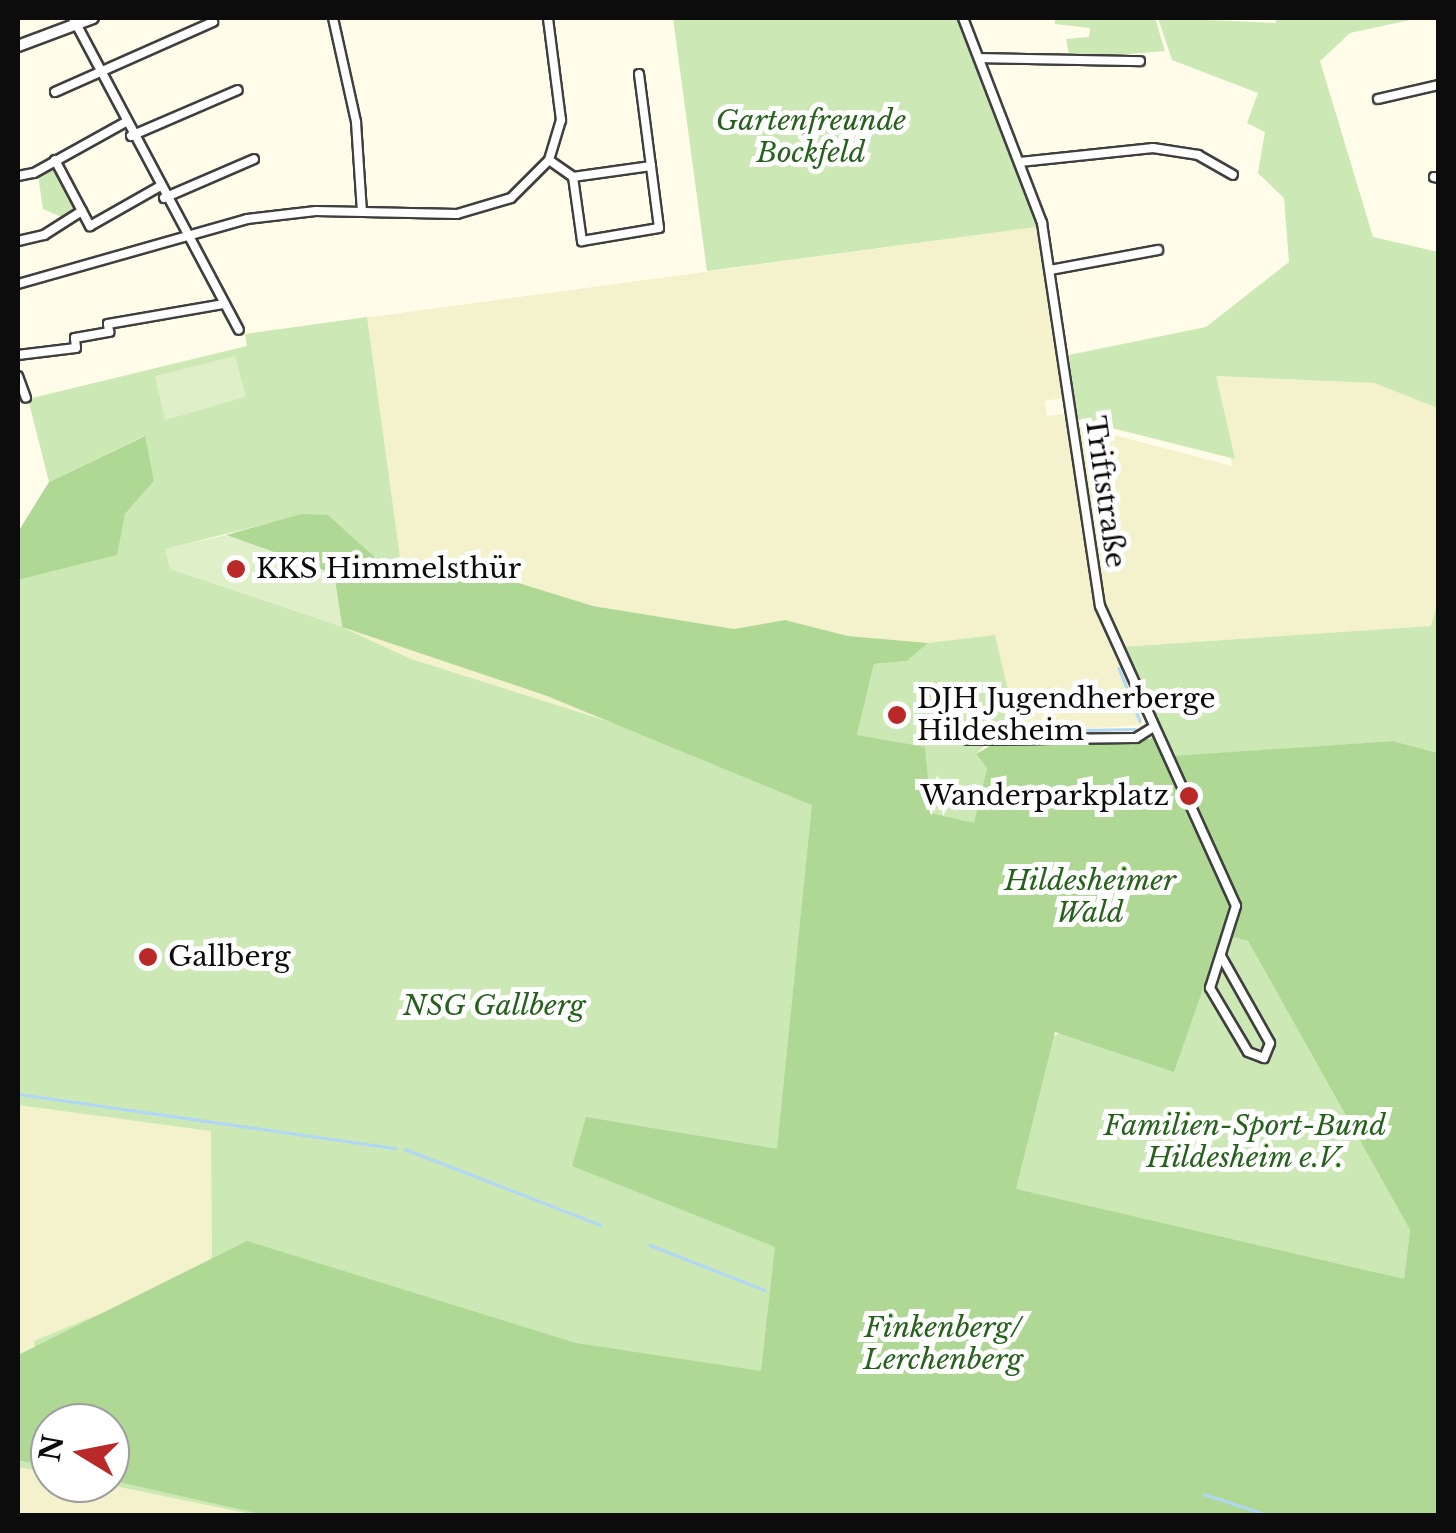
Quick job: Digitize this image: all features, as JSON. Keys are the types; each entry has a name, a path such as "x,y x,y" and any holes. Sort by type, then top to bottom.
{"street":[{"path":"18,46 74,21 93,18"},
{"path":"333,18 355,114 362,212"},
{"path":"18,284 185,234 262,217 485,209 525,189 549,160 562,105 548,18"},
{"name":"Triftstraße","path":"963,18 1020,162 1050,270 1100,606 1152,728 1170,754 1236,906 1210,988 1248,1052 1264,1058 1270,1043 1221,956"},
{"path":"74,21 96,72 239,330"},
{"path":"54,92 212,22"},
{"path":"979,58 1140,61"},
{"path":"573,176 582,241 658,228 639,74"},
{"path":"1378,99 1438,85"},
{"path":"131,136 238,90"},
{"path":"18,176 124,122"},
{"path":"1020,162 1153,148 1198,155 1234,175"},
{"path":"164,198 254,159"},
{"path":"55,160 90,226 159,188"},
{"path":"549,160 573,176 650,166"},
{"path":"18,240 44,234 82,211"},
{"path":"1050,270 1158,250"},
{"path":"18,356 76,348 75,338 109,332 108,324 224,304"},
{"path":"18,376 26,398"},
{"path":"968,740 1136,738 1152,728"}],"green space":[{"name":"Gartenfreunde Bockfeld","path":"673,18 958,18 1018,163 1037,227 707,271"},
{"path":"1055,18 1155,18 1165,51 1070,59 1066,39 1089,37 1090,28 1055,24"},
{"path":"1158,18 1276,23 1277,18 1419,18 1350,33 1320,61 1373,237 1438,252 1438,408 1374,383 1216,376 1235,459 1076,419 1069,355 1206,327 1289,262 1284,198 1258,173 1265,132 1247,123 1258,93 1172,60"},
{"path":"53,166 77,210 64,218 43,209 38,175"},
{"path":"1037,227 1063,398 1045,401 1047,416 1065,414 1095,609 1143,714 1141,725 1018,733 995,636 928,643 848,636 785,620 734,629 593,606 489,574 378,560 301,514 166,549 170,569 547,696 812,805 18,580 116,555 267,403 245,334"},
{"path":"367,317 401,565 378,560 328,515 301,515 166,549 170,569 322,618 411,659 648,734 808,796 1054,1036 1222,933 1248,941 1410,1230 1404,1280 1438,1515 256,1515 130,1489 130,1403 30,1403 30,1469 18,1467 18,1388 38,1375 34,1341 211,1268 212,1252 211,1131 18,1105 18,580 116,555 125,514 154,481 144,436 49,482 28,399 247,346 245,334"},
{"path":"235,356 246,397 165,420 155,376"},
{"path":"1215,376 1374,383 1438,408 1438,601 1432,626 1120,647 1104,607 1076,425 1232,466"},
{"path":"145,436 154,481 125,514 117,555 18,580 18,532 49,482"},
{"name":"Hildesheimer Wald","path":"301,514 328,515 378,560 489,574 593,606 734,629 785,620 848,636 928,643 907,661 874,664 857,735 925,747 931,813 974,823 987,768 976,754 993,744 1150,739 1158,731 1173,756 1393,741 1438,753 1438,1515 269,1516 130,1485 130,1403 30,1403 30,1463 18,1460 18,1355 247,1241 576,1343 761,1371 775,1247 572,1166 586,1117 777,1149 812,805 547,696 342,627 334,574 226,535","holes":["1222,934 1248,941 1410,1230 1404,1279 1016,1189 1055,1032 1174,1072"]},
{"path":"226,535 334,574 342,627 170,569 165,549"},
{"path":"1438,601 1438,753 1393,741 1173,757 1120,647 1431,626"},
{"path":"995,635 1018,733 1000,731 976,754 987,768 975,824 931,813 934,792 857,735 874,664 907,661 928,643"},
{"path":"18,1096 405,1151 247,1241 18,1355"},
{"path":"18,1460 30,1463 30,1503 130,1503 130,1487 269,1515 18,1515"}],"waterway":[{"path":"1119,668 1140,721"},
{"path":"1029,731 1135,729"},
{"path":"19,1094 395,1148"},
{"path":"405,1149 601,1225"},
{"path":"650,1245 765,1290"},
{"path":"1204,1494 1271,1516"}],"place":[{"name":"KKS Himmelsthür","path":"236,569"},
{"name":"DJH Jugendherberge Hildesheim","path":"897,715"},
{"name":"Wanderparkplatz","path":"1189,796"},
{"name":"Gallberg","path":"148,957"}],"park label":[{"name":"NSG Gallberg","path":"494,1006"},
{"name":"Familien-Sport-Bund Hildesheim e.V.","path":"1245,1142"},
{"name":"Finkenberg/ Lerchenberg","path":"943,1344"}]}
